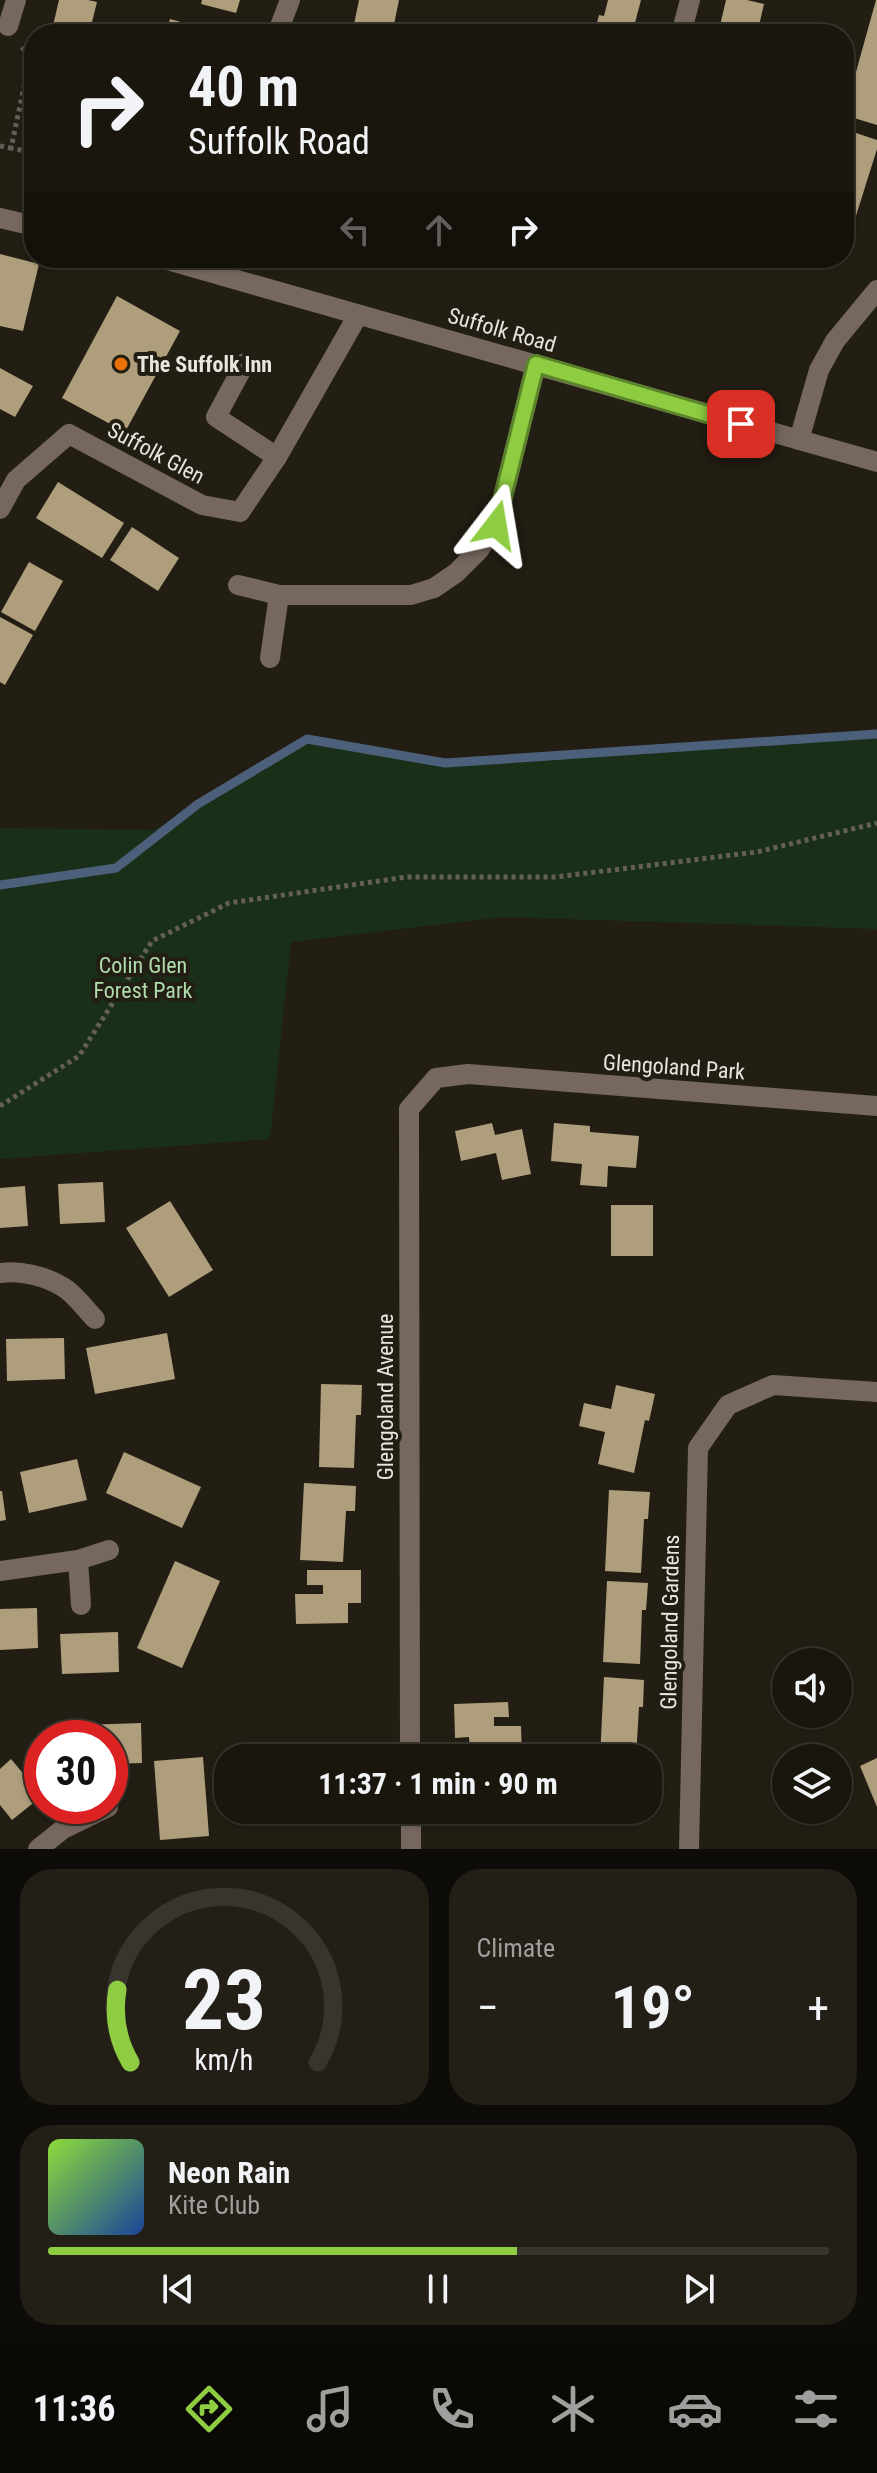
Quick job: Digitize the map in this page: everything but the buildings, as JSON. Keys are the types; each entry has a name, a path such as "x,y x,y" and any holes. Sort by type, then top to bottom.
{"street":[{"path":"8,26 16,0"},
{"path":"281,24 290,0"},
{"path":"684,24 690,0"},
{"path":"0,218 24,224"},
{"name":"Suffolk Road","path":"223,268 358,315 877,462"},
{"path":"799,440 819,370 835,341 877,290"},
{"name":"Suffolk Glen","path":"0,509 16,480 69,434 202,505 240,512 277,457 358,315"},
{"path":"245,363 216,417 277,457"},
{"path":"238,585 279,595 411,595 434,588 456,573 479,550 496,525 536,364"},
{"path":"270,658 279,595"},
{"name":"Glengoland Park","path":"468,1074 877,1106"},
{"name":"Glengoland Avenue","path":"410,1744 409,1109 436,1078 468,1074"},
{"path":"0,1273 11,1271 38,1276 64,1287 95,1319"},
{"name":"Glengoland Gardens","path":"689,1849 698,1448 728,1405 773,1385 877,1392"},
{"path":"0,1571 78,1560 109,1550"},
{"path":"78,1560 81,1605"},
{"path":"38,1849 73,1824"},
{"path":"411,1824 411,1849"}],"path":[{"path":"8,26 24,50"},
{"path":"11,148 24,87"},
{"path":"0,146 24,151"},
{"path":"0,1106 79,1056 152,941 229,903 406,877 556,877 757,852 877,823"}],"green space":[{"name":"Colin Glen Forest Park","path":"877,734 877,929 503,917 291,942 270,1139 0,1159 0,828 154,830 307,739 445,763"}],"waterway":[{"path":"0,885 116,868 198,804 307,739 445,763 877,734"}],"place":[{"name":"The Suffolk Inn","path":"121,364"}],"route":[{"path":"496,525 536,364 741,424"}]}
